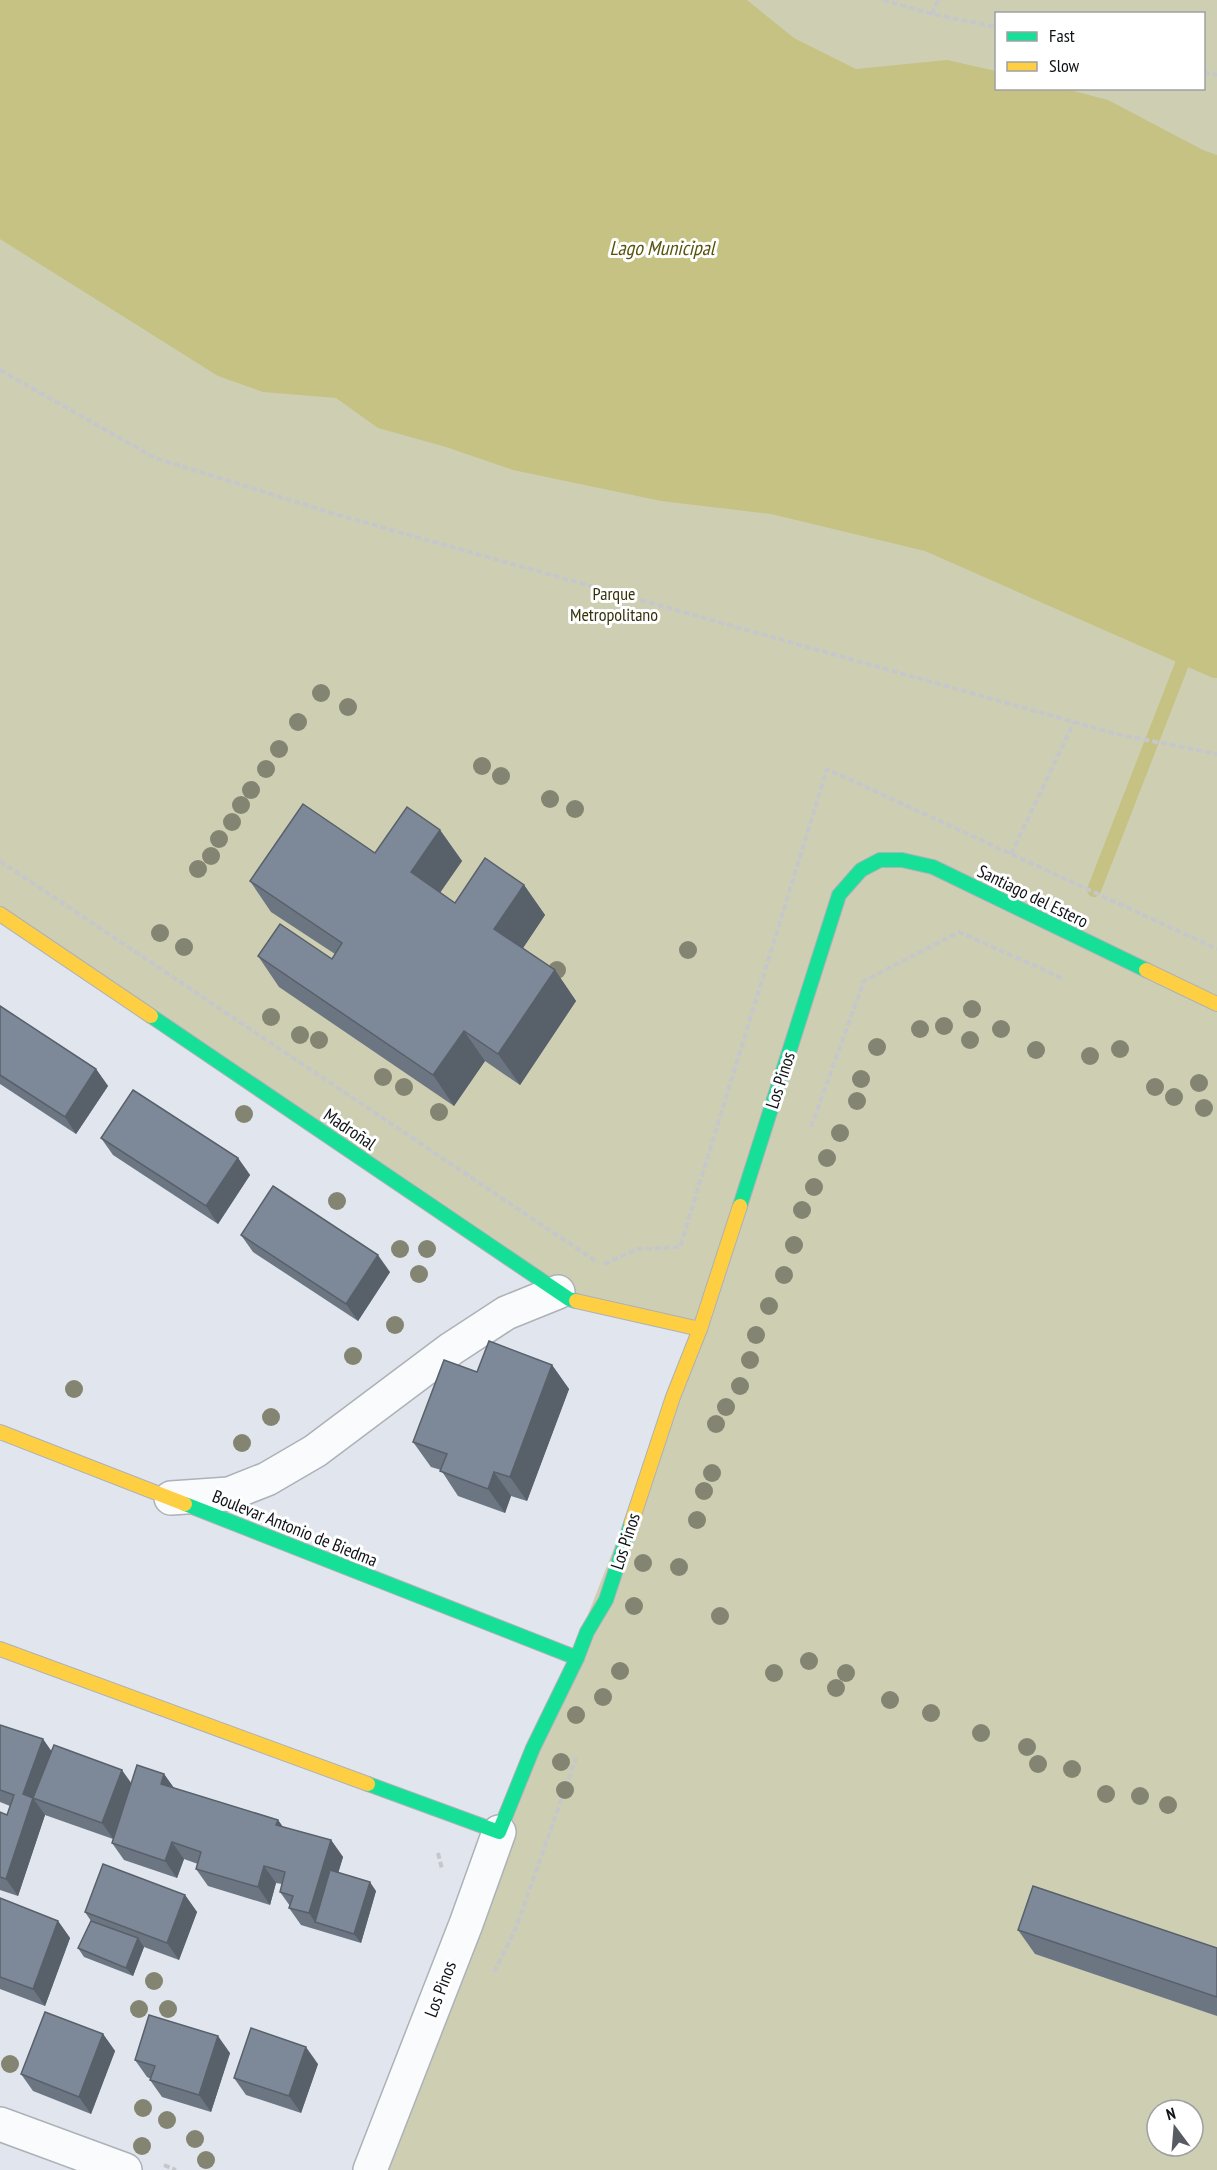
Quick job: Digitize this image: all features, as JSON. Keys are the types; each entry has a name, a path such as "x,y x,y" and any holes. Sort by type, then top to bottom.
{"street":[{"name":"Santiago del Estero","path":"839,895 855,874 873,860 890,858 933,867 1217,1004"},
{"name":"Los Pinos","path":"370,2170 533,1748 577,1658 587,1632 606,1600 673,1396 700,1329 839,895"},
{"name":"Madroñal","path":"0,914 569,1299 700,1329"},
{"path":"171,1498 229,1494 267,1479 315,1451 451,1349 506,1313 558,1292"},
{"name":"Boulevar Antonio de Biedma","path":"0,1432 577,1658"},
{"path":"0,1649 499,1832"},
{"path":"0,2124 125,2170"}],"path":[{"path":"883,0 933,14 995,27"},
{"path":"933,14 938,0"},
{"path":"0,370 155,458 338,515 1116,734 1217,754"},
{"path":"1011,854 1074,722"},
{"path":"0,861 602,1265 638,1249 680,1247 827,769 1217,949"},
{"path":"807,1136 864,981 959,933 1066,980"},
{"path":"490,1980 516,1928 579,1750"},
{"path":"436,1848 445,1877"}],"green space":[{"name":"Parque Metropolitano","path":"0,0 1217,0 1217,2170 370,2170 700,1329 569,1299 0,914"}],"water":[{"name":"Lago Municipal","path":"0,0 747,0 794,38 856,69 947,60 995,71 995,90 1070,90 1108,100 1203,150 1217,155 1217,678 925,551 771,514 661,501 513,470 446,447 378,428 336,398 263,392 218,376 0,239"}],"building":[{"path":"303,804 375,853 407,807 440,830 411,872 455,903 485,858 524,885 494,929 555,970 498,1054 464,1031 433,1075 258,956 280,924 332,959 342,943 250,881"},
{"path":"0,1006 96,1069 65,1117 0,1075"},
{"path":"133,1090 238,1158 206,1206 101,1138"},
{"path":"273,1186 378,1255 346,1304 241,1235"},
{"path":"489,1341 552,1365 510,1477 494,1472 488,1489 440,1471 447,1454 413,1442 444,1360 477,1372"},
{"path":"0,1725 43,1739 23,1794 33,1798 6,1879 0,1877 0,1812 7,1815 14,1795 0,1790"},
{"path":"54,1745 122,1770 102,1823 33,1798"},
{"path":"137,1765 164,1774 161,1784 278,1820 276,1825 331,1840 309,1913 289,1908 293,1896 280,1892 285,1872 264,1866 258,1887 196,1869 201,1852 172,1842 165,1861 112,1843"},
{"path":"103,1864 185,1895 167,1943 85,1912"},
{"path":"330,1870 370,1882 354,1934 315,1922"},
{"path":"1033,1886 1217,1948 1217,1997 1018,1930"},
{"path":"0,1898 58,1921 33,1989 0,1977"},
{"path":"91,1921 138,1938 126,1968 78,1948"},
{"path":"45,2012 103,2034 79,2097 21,2074"},
{"path":"149,2015 218,2036 199,2095 150,2080 155,2066 135,2060"},
{"path":"251,2028 306,2047 289,2096 234,2078"}],"waterway":[{"path":"1094,890 1182,664"}],"traffic: fast":[{"path":"740,1206 839,895 861,870 880,860 902,860 933,867 1146,970"},
{"path":"151,1016 569,1299 576,1301"},
{"path":"185,1504 577,1658"},
{"path":"368,1784 499,1832 533,1748 577,1658 587,1632 606,1600 631,1524"}],"traffic: slow":[{"path":"0,914 151,1016"},
{"path":"1146,970 1217,1004"},
{"path":"631,1524 673,1397 700,1329 740,1206"},
{"path":"576,1301 700,1329"},
{"path":"0,1432 185,1504"},
{"path":"0,1649 368,1784"}]}
